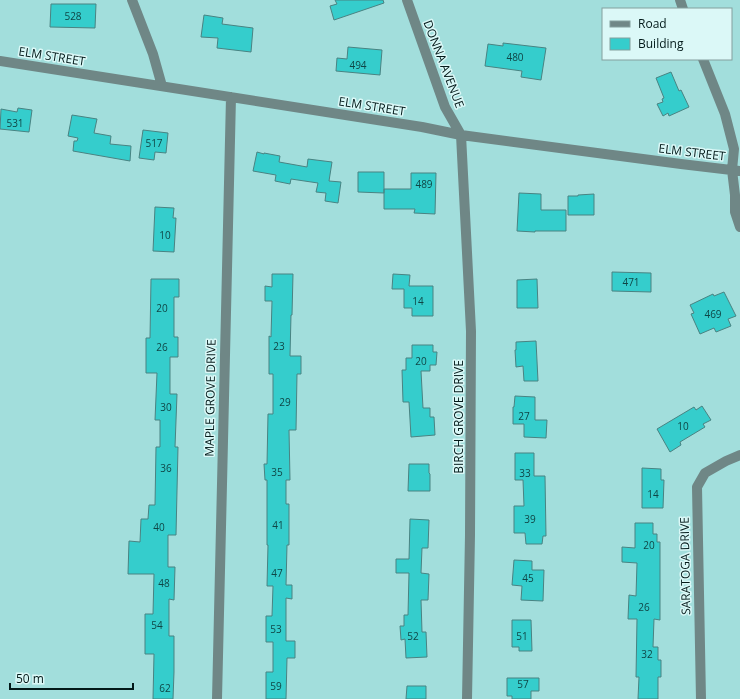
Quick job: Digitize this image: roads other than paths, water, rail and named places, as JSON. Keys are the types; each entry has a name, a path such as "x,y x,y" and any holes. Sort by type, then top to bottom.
{"street":[{"path":"132,0 153,54 162,86"},
{"name":"DONNA AVENUE","path":"407,0 445,107 461,135"},
{"path":"703,60 726,114 734,149 736,171 735,212 740,227"},
{"name":"ELM STREET","path":"0,61 422,127 461,135 736,171"},
{"name":"MAPLE GROVE DRIVE","path":"216,699 231,97"},
{"name":"BIRCH GROVE DRIVE","path":"461,135 471,331 467,699"},
{"name":"SARATOGA DRIVE","path":"701,699 697,487 705,473 740,455"}]}
